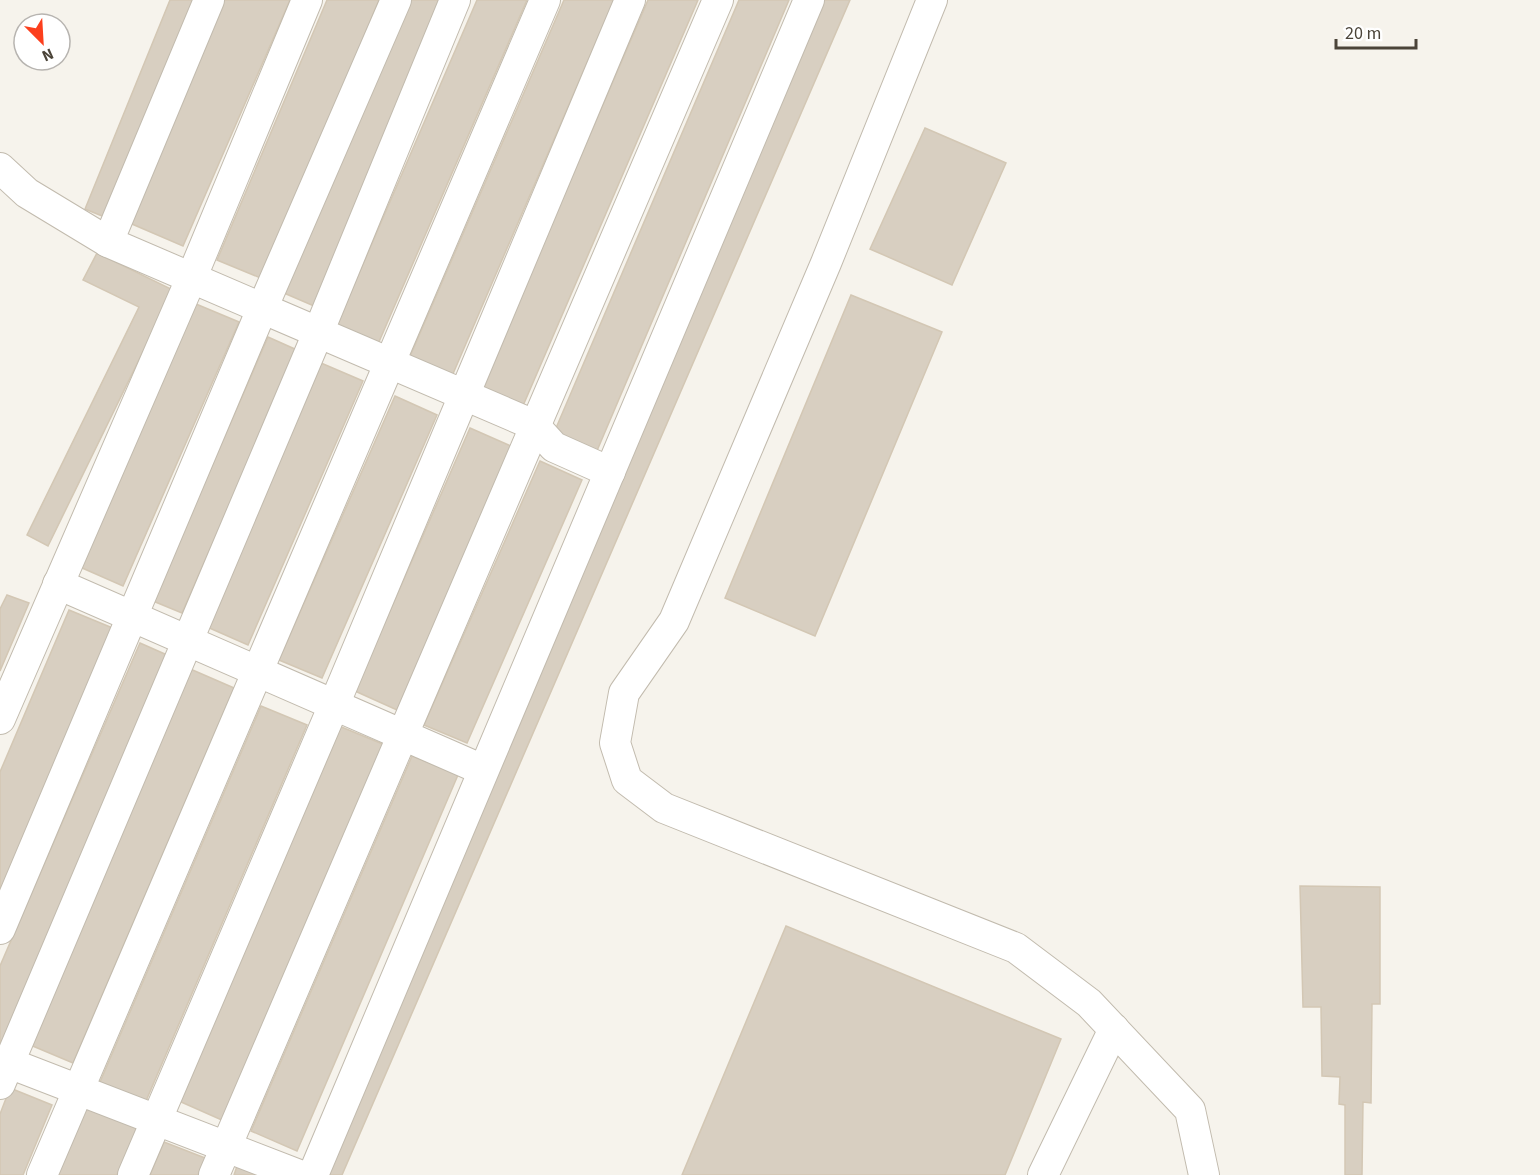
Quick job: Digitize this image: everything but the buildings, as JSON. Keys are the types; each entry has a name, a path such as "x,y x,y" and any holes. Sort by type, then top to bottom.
{"lane":[{"path":"108,242 209,0"},
{"path":"0,719 191,279 306,0"},
{"path":"0,929 261,309 396,0"},
{"path":"299,1175 78,1090 4,1074 318,333 455,0"},
{"path":"42,1175 260,672 545,0"},
{"path":"133,1175 334,705 630,0"},
{"path":"214,1175 404,735 534,424 718,0"},
{"path":"313,1175 809,0"},
{"path":"932,0 826,262 674,621 624,693 615,743 627,780 664,808 1016,948 1089,1003 1190,1110 1204,1175"},
{"path":"0,168 27,193 108,242 534,424 554,447 610,472"},
{"path":"58,585 483,770"},
{"path":"1043,1175 1114,1029"}]}
